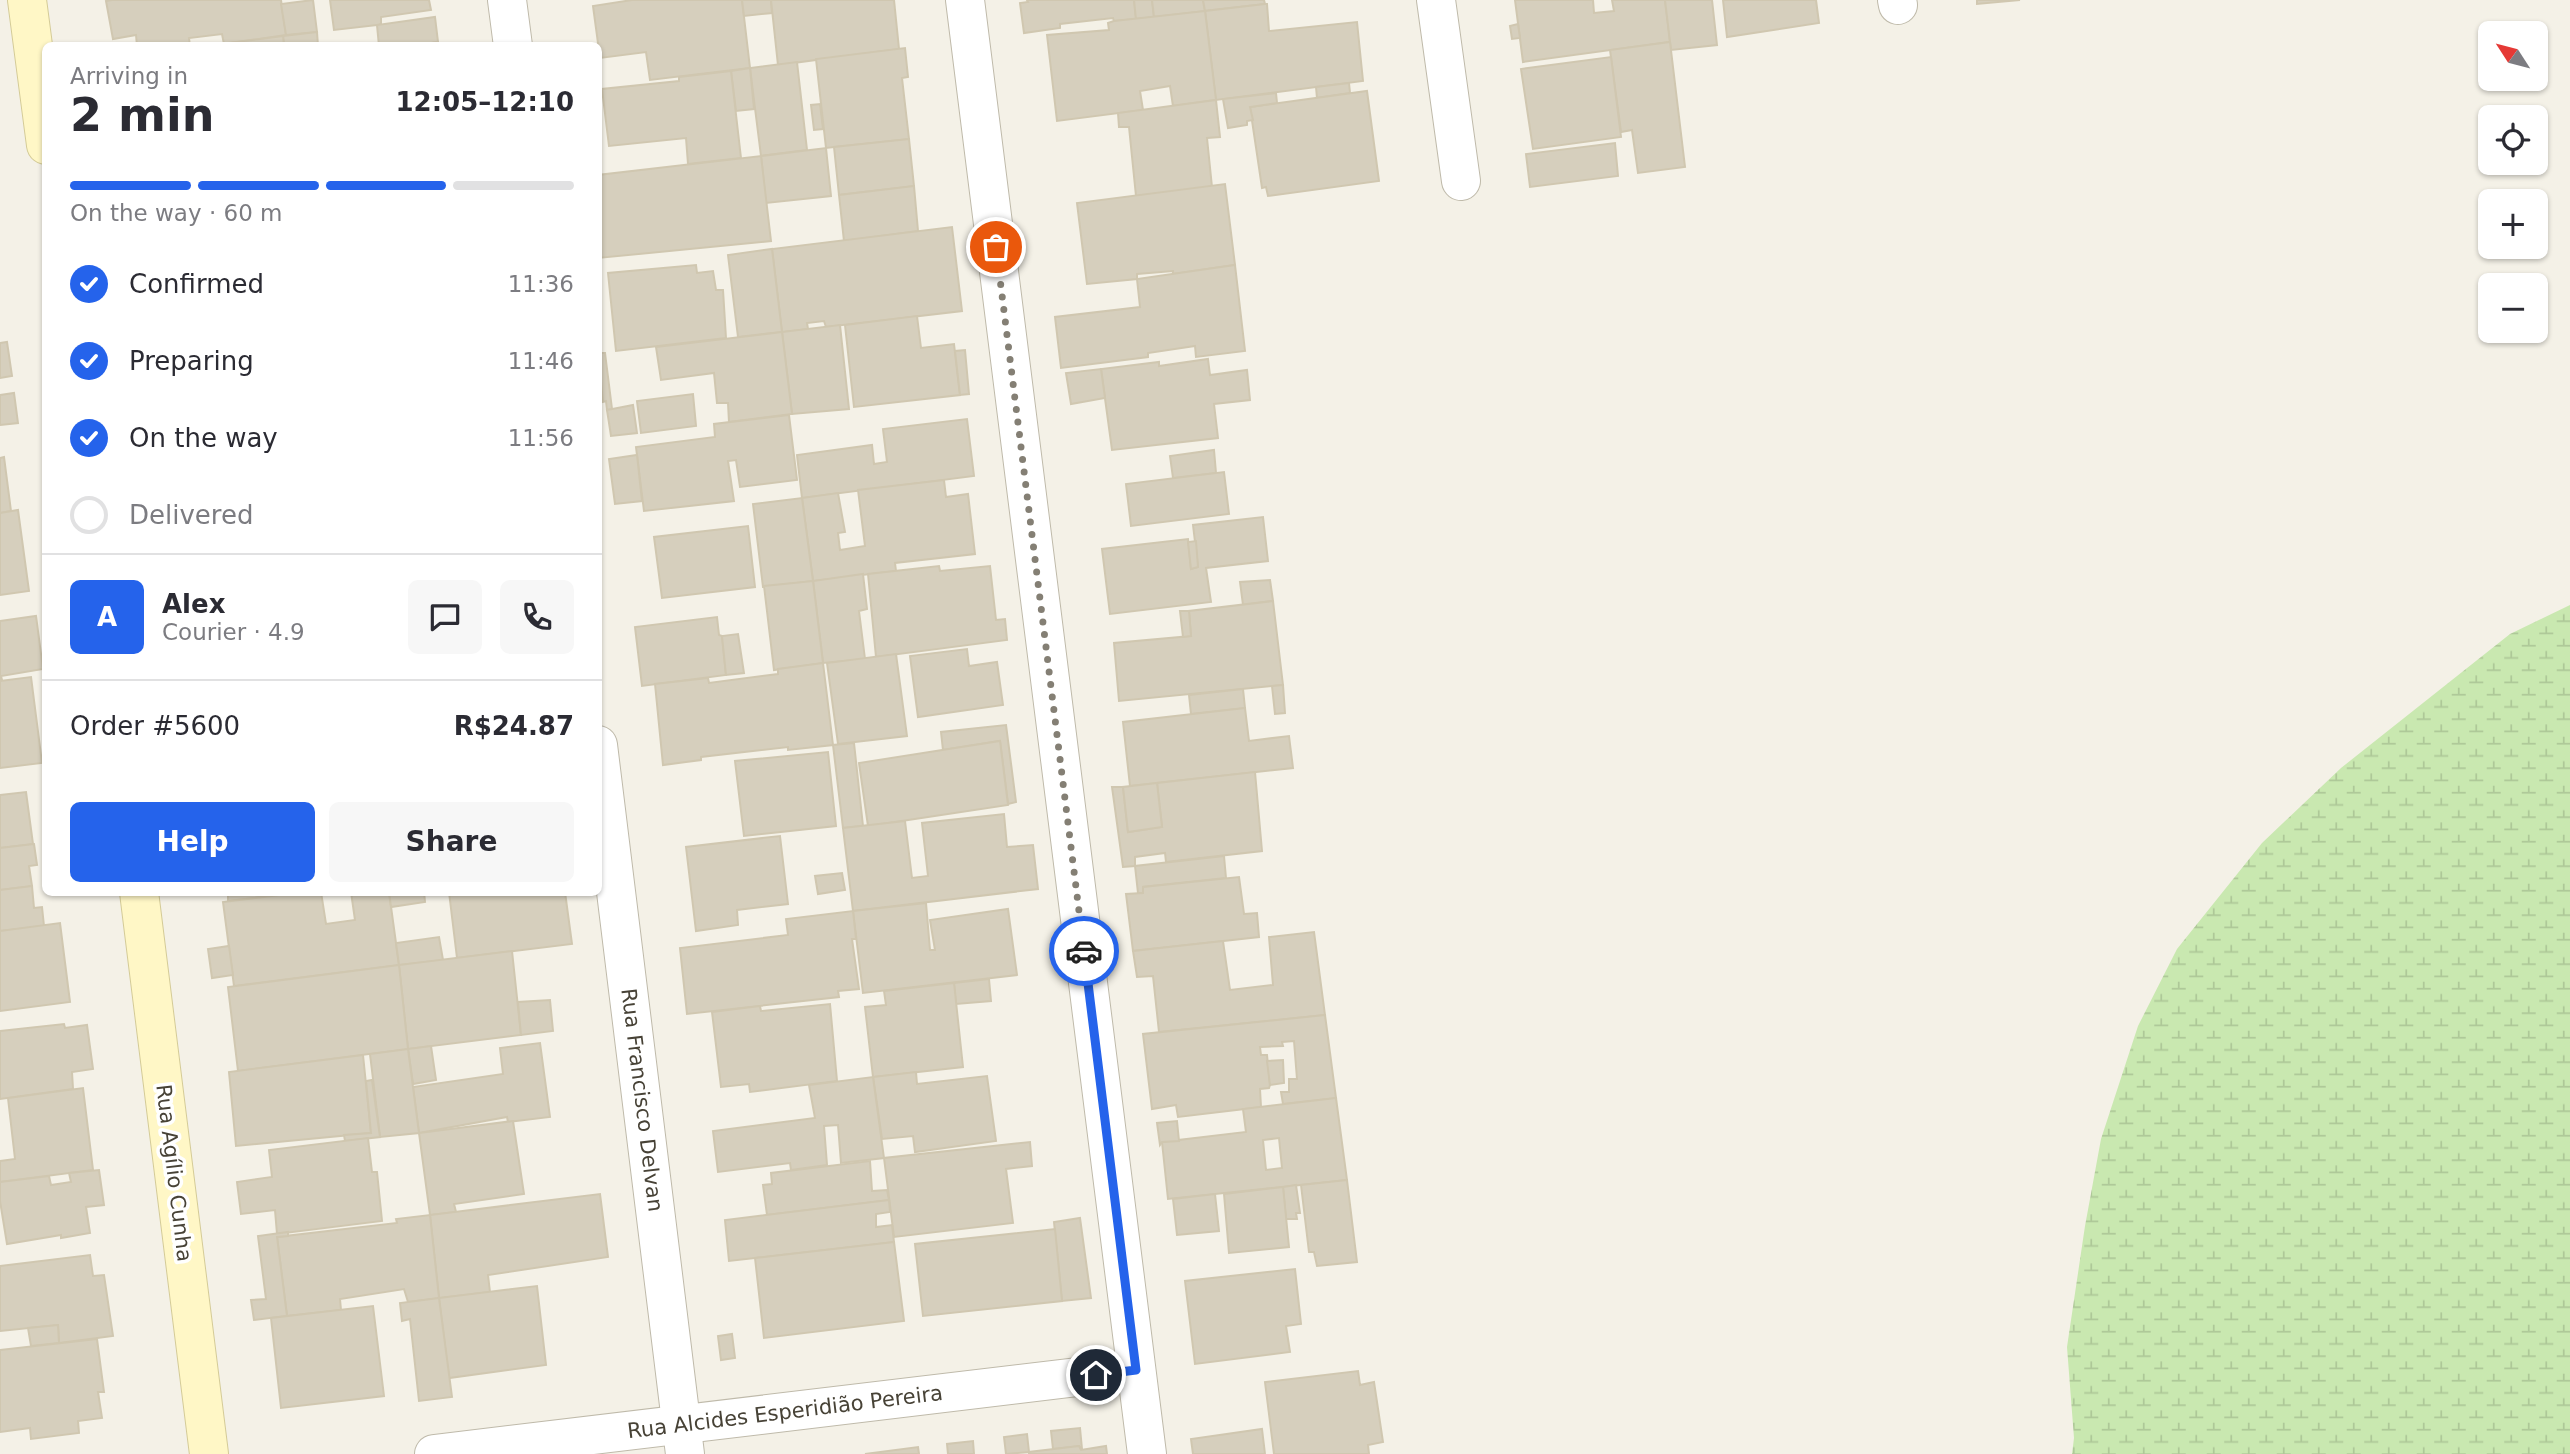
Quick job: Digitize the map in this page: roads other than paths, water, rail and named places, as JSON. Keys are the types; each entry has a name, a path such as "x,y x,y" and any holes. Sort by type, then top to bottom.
{"main road":[{"path":"27,0 42,114"},
{"name":"Rua Agílio Cunha","path":"139,896 209,1454"}],"street":[{"path":"507,0 512,42"},
{"path":"965,0 1147,1454"},
{"path":"1436,0 1461,181"},
{"name":"Rua Francisco Delvan","path":"602,778 684,1439"},
{"name":"Rua Alcides Esperidião Pereira","path":"434,1454 684,1439 1136,1370"}]}
